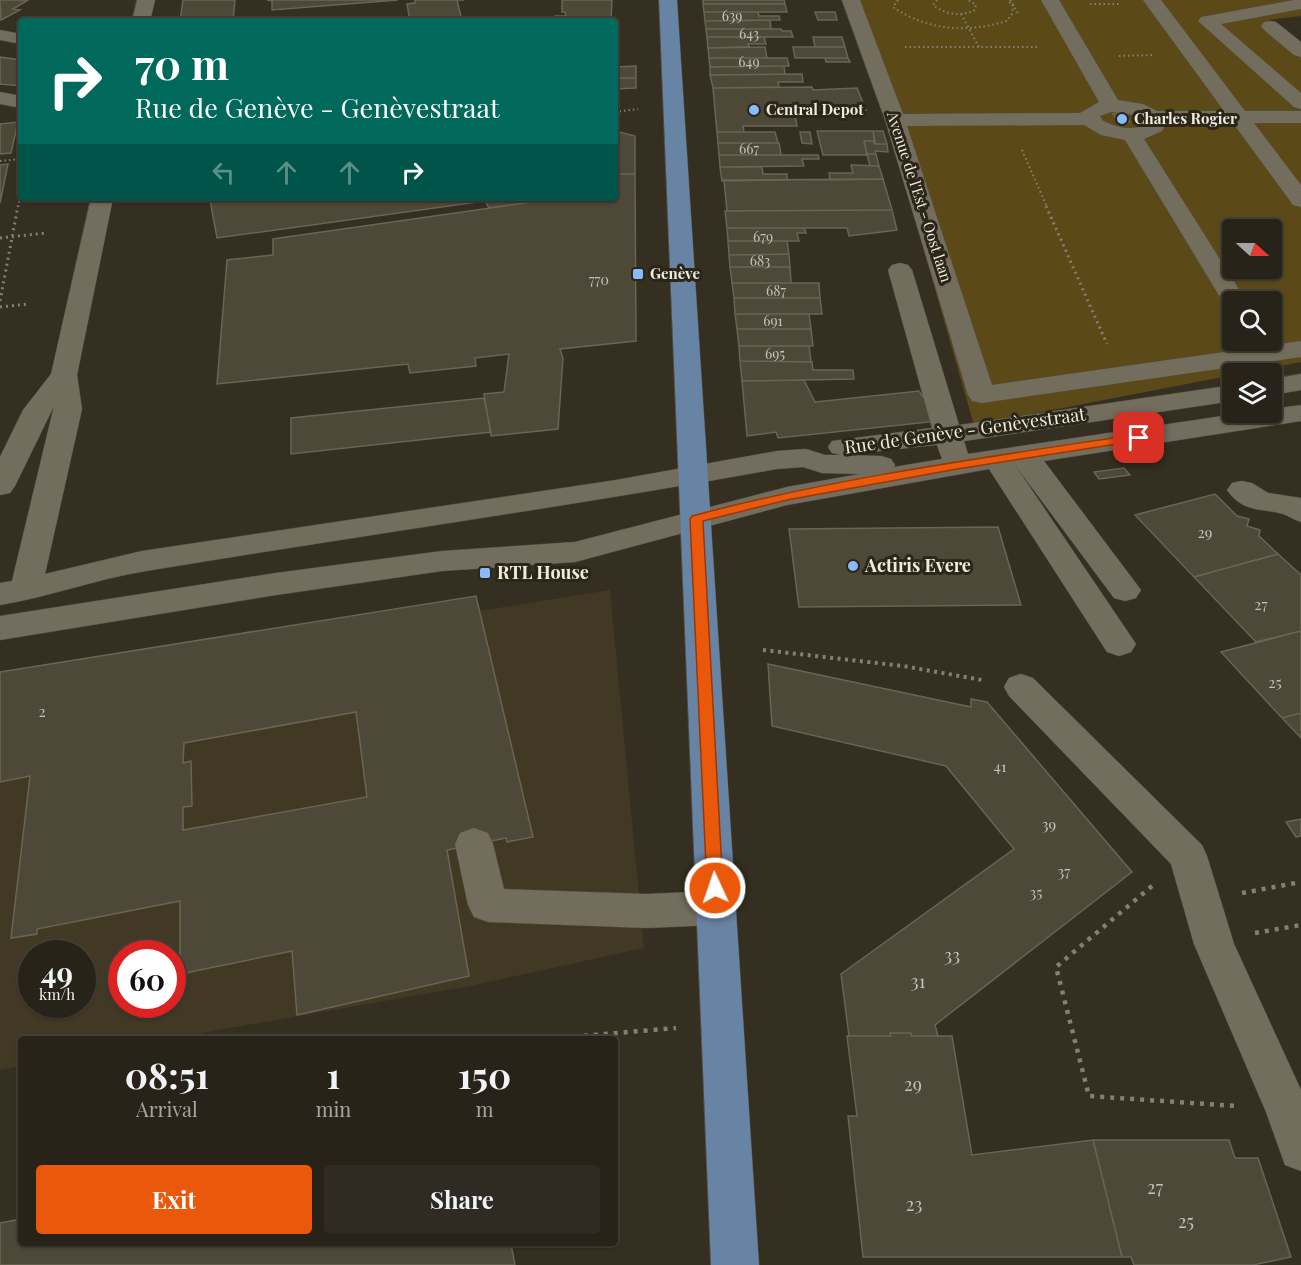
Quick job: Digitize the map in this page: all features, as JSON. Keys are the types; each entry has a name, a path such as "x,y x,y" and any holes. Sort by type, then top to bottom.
{"main road":[{"path":"668,0 735,1265"}],"street":[{"path":"142,18 146,0"},
{"name":"Avenue de l'Est - Oost laan","path":"851,0 895,120 982,395 1121,375"},
{"path":"1050,0 1111,106"},
{"path":"1152,0 1301,200"},
{"path":"1301,4 1208,21 1301,103"},
{"path":"1262,12 1301,21"},
{"path":"1262,12 1301,51"},
{"path":"0,35 18,38"},
{"path":"0,98 18,101"},
{"path":"1089,119 1089,114 1094,110 1111,106 1136,109 1153,117 1301,117"},
{"path":"895,120 1089,119 1101,128 1131,134 1152,130 1156,122 1153,117"},
{"path":"1131,134 1227,291"},
{"path":"108,201 64,375 68,409 13,592 142,584 365,549 478,535 570,530 597,532 617,539"},
{"path":"900,270 949,435 953,466"},
{"path":"1282,348 1301,349"},
{"path":"1121,375 1243,351"},
{"path":"0,486 37,410 64,375"},
{"path":"1282,385 1301,382"},
{"name":"Rue de Genève - Genèvestraat","path":"806,458 817,450 949,435 1222,395"},
{"name":"Rue de Genève - Genèvestraat","path":"0,628 222,592 445,560 569,553 787,496 953,466 1301,413"},
{"path":"1011,457 1125,590"},
{"path":"1011,457 1119,644"},
{"name":"Rue de Genève - Genèvestraat","path":"13,592 142,561 777,460 806,458 822,464 953,466"},
{"path":"1242,490 1260,502 1294,506 1301,512"},
{"path":"1022,687 1191,869 1214,944 1294,1131"},
{"path":"474,844 488,905 645,910 716,908"}],"path":[{"path":"888,0 902,14 934,25 969,28 993,26 1007,21 1012,14 1013,5"},
{"path":"894,18 893,7 898,0"},
{"path":"937,0 933,5 936,8 947,13 961,14 977,8 968,0"},
{"path":"1009,0 1023,22"},
{"path":"1086,0 1089,4"},
{"path":"961,14 979,47"},
{"path":"905,47 1038,47 1033,39"},
{"path":"1120,56 1125,63"},
{"path":"618,112 639,109"},
{"path":"1008,119 1121,375"},
{"path":"0,161 18,159"},
{"path":"0,301 19,201"},
{"path":"0,238 46,233"},
{"path":"0,307 28,304"},
{"path":"763,650 903,666 1022,687"},
{"path":"1294,1131 1241,1106 1089,1096 1056,967 1191,869 1242,893 1301,882"},
{"path":"572,1036 647,1028"}],"shaded area":[{"path":"845,0 1301,0 1301,16 1268,20 1270,26 1301,49 1301,362 1282,366 1282,363 1222,363 1222,377 974,425 889,129"},
{"path":"610,590 644,948 470,986 185,1036 18,1036 18,1067 0,1070 0,688"}],"building":[{"path":"0,0 28,0 13,9 20,10 1,20"},
{"path":"183,0 235,0 233,18 180,18"},
{"path":"267,0 398,0 272,10 272,1"},
{"path":"415,0 457,0 461,18 409,18 407,4 415,3"},
{"path":"562,0 612,0 611,18 555,18 555,16 566,16 565,12 562,12"},
{"path":"703,0 784,0 785,4 703,4"},
{"path":"703,4 785,4 787,12 704,12"},
{"path":"704,12 758,12 759,16 779,16 780,20 705,21"},
{"path":"815,12 835,12 837,20 818,20"},
{"path":"770,20 771,29 706,29 705,21"},
{"path":"706,29 781,29 791,31 793,37 707,37"},
{"path":"707,37 764,37 766,44 748,44 749,47 708,48"},
{"path":"813,37 842,37 845,47 815,47"},
{"path":"765,47 767,58 709,58 708,48"},
{"path":"793,47 845,47 848,58 795,58"},
{"path":"0,57 18,60 18,86 0,84"},
{"path":"709,58 787,58 789,66 710,67"},
{"path":"825,58 848,58 850,62 826,62"},
{"path":"636,66 636,78 618,78 618,67"},
{"path":"784,66 785,74 710,75 710,67"},
{"path":"802,74 803,82 778,82 779,87 713,88 710,75"},
{"path":"618,78 636,78 636,88 618,89"},
{"name":"Central Depot","path":"812,87 813,90 857,88 866,110 794,110 797,126 743,126 744,132 717,132 713,88"},
{"path":"1113,114 1125,114 1130,122 1118,122"},
{"path":"18,122 11,153 0,154 0,124"},
{"path":"817,131 873,131 875,141 864,141 867,155 823,155"},
{"path":"873,131 883,131 887,144 875,144"},
{"path":"618,132 635,136 635,174 618,174"},
{"path":"717,132 775,132 778,143 718,143"},
{"path":"800,132 810,132 812,144 802,143"},
{"path":"864,141 887,144 888,152 875,151 876,154 867,154"},
{"path":"718,143 779,143 781,155 719,155"},
{"path":"867,154 876,154 879,166 870,166"},
{"path":"719,155 818,155 819,159 802,159 804,166 720,167"},
{"path":"8,164 0,203 0,165"},
{"path":"851,165 879,166 883,179 830,180 829,173 853,173"},
{"path":"720,167 762,167 763,174 787,174 787,180 722,181"},
{"path":"618,174 635,174 636,341 560,349 563,358 558,429 491,436 484,394 504,392 509,354 475,358 476,366 410,373 408,364 217,384 227,260 273,255 273,239 539,201 618,201"},
{"path":"883,179 892,210 727,211 724,180"},
{"path":"210,201 485,201 217,238"},
{"path":"485,201 539,201 489,208"},
{"path":"892,210 897,230 849,236 847,228 727,228 725,211"},
{"path":"727,228 804,228 806,233 797,233 799,241 728,241"},
{"path":"728,241 787,241 789,254 729,255"},
{"path":"789,254 790,267 730,267 729,255"},
{"path":"730,267 790,267 791,283 732,283"},
{"path":"732,283 819,283 820,298 734,298"},
{"path":"734,298 820,298 822,314 735,314"},
{"path":"735,314 809,314 811,329 737,329"},
{"path":"737,329 811,329 813,346 739,346"},
{"path":"739,346 809,346 811,362 740,361"},
{"path":"740,361 812,362 813,370 853,370 854,379 742,381"},
{"path":"804,380 815,402 919,391 939,421 778,438 776,432 747,436 742,381"},
{"path":"484,398 491,432 291,454 291,418"},
{"path":"1124,468 1130,475 1099,479 1094,472"},
{"path":"1215,494 1237,516 1249,519 1247,526 1260,530 1259,536 1278,554 1194,577 1135,515"},
{"path":"998,527 1021,605 799,607 789,529"},
{"path":"1278,554 1301,575 1301,631 1256,642 1194,577"},
{"path":"476,596 533,837 507,842 506,838 447,850 469,976 297,1015 292,951 186,973 186,940 180,940 180,901 37,929 37,934 11,938 30,776 0,782 0,672","holes":["356,712 367,797 183,830 183,807 192,806 191,761 183,763 184,743"]},
{"path":"1301,631 1301,713 1282,718 1221,652"},
{"path":"768,664 971,707 971,699 987,702 1132,872 935,1025 938,1036 890,1033 891,1036 849,1036 841,974 1014,849 946,766 772,726"},
{"path":"1301,713 1301,738 1282,718"},
{"path":"1301,819 1301,836 1296,837 1286,822"},
{"path":"890,1033 911,1033 911,1036 952,1036 972,1155 1093,1140 1122,1257 863,1257 848,1116 857,1116 847,1036 891,1036"},
{"path":"1093,1140 1229,1140 1235,1158 1258,1158 1291,1257 1253,1265 1134,1265 1131,1257 1122,1257"},
{"path":"18,1220 18,1246 511,1246 515,1265 0,1265 0,1223"}],"place":[{"name":"Central Depot","path":"754,110"},
{"name":"Charles Rogier","path":"1122,119"},
{"name":"Genève","path":"638,274"},
{"name":"Actiris Evere","path":"853,566"},
{"name":"RTL House","path":"485,573"}],"route":[{"path":"715,888 696,519 787,496 957,465 1139,438"}]}
